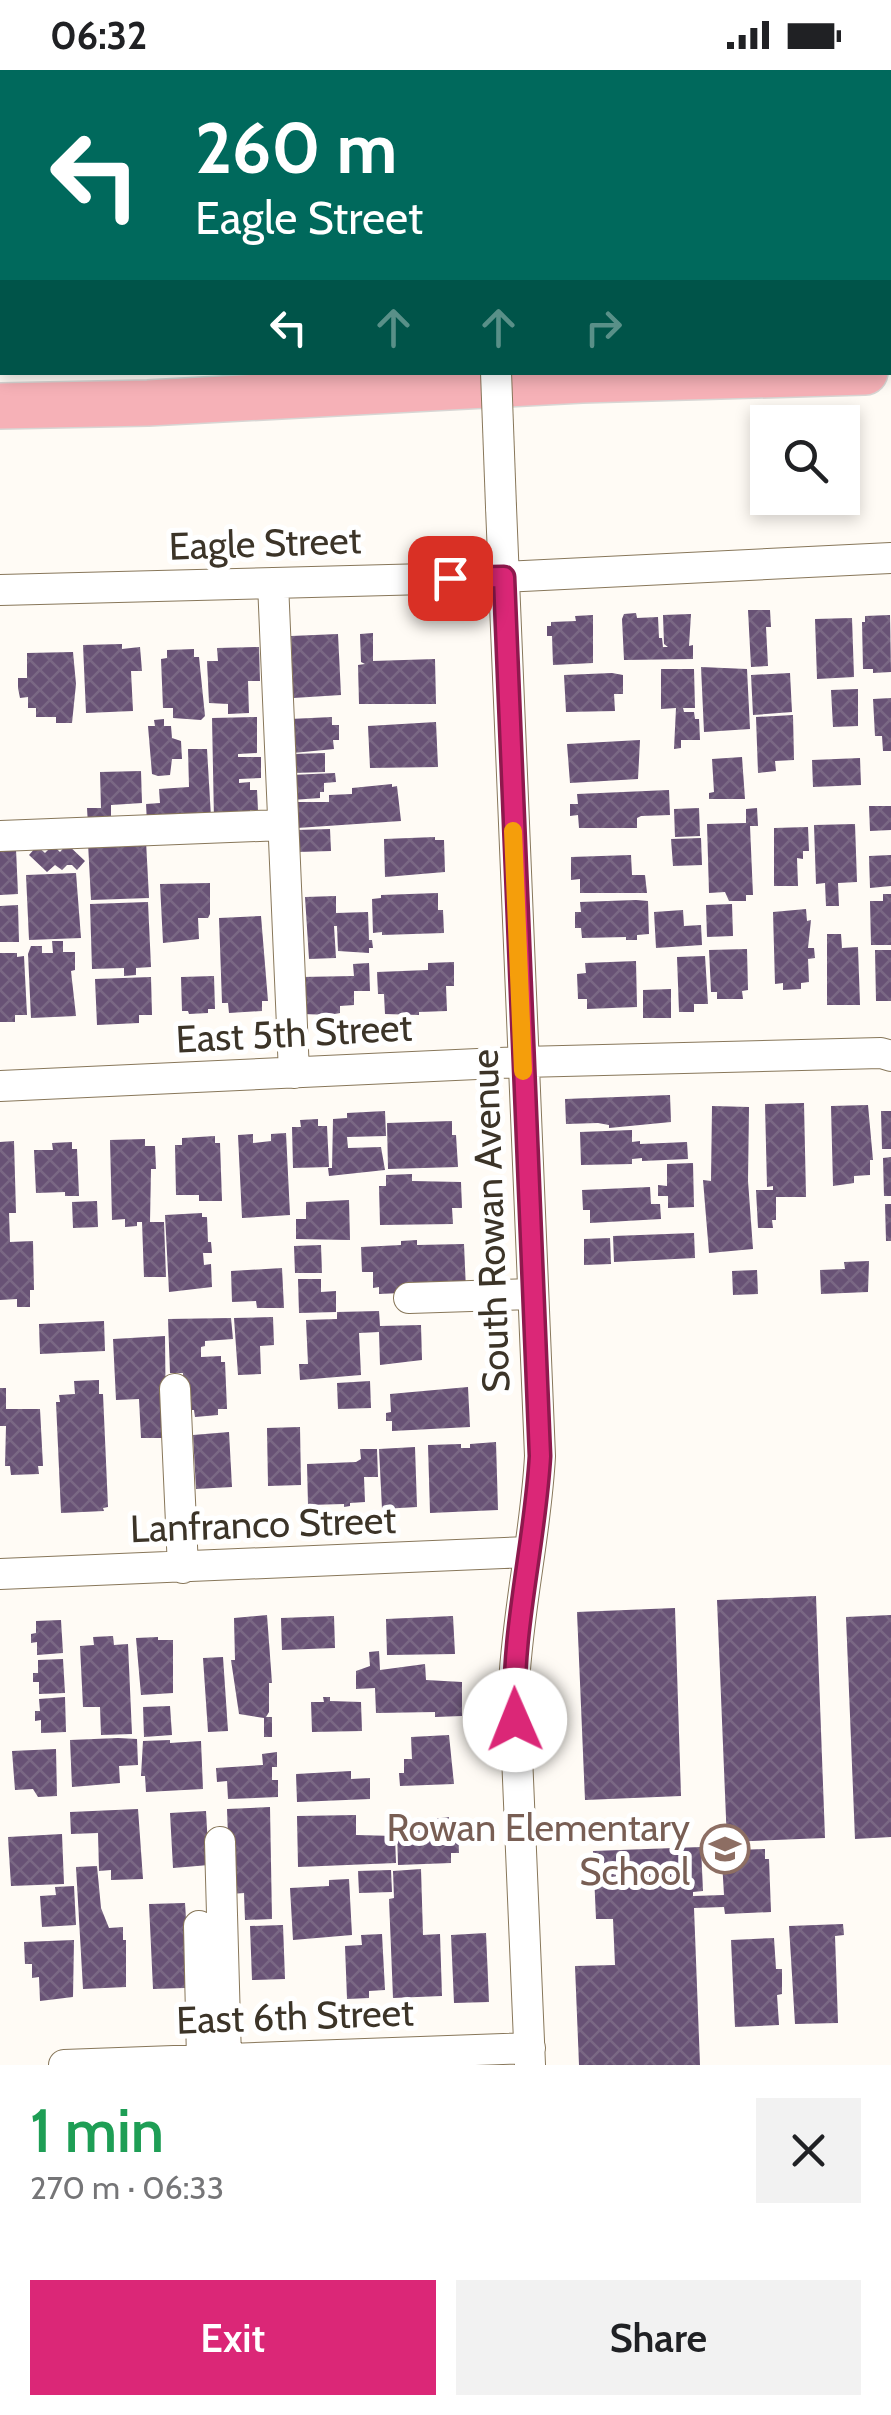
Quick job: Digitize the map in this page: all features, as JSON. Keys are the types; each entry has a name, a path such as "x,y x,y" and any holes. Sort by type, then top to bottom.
{"highway":[{"path":"0,406 148,403 582,380 759,375"},
{"path":"582,380 891,398"},
{"path":"0,424 148,403"}],"street":[{"name":"South Rowan Avenue","path":"496,375 540,1456 537,1507 517,1626 514,1684 530,2056"},
{"name":"Eagle Street","path":"0,590 504,577 891,558"},
{"path":"273,583 294,1073"},
{"path":"0,836 284,825"},
{"name":"East 5th Street","path":"0,1086 523,1062 881,1053 891,1056"},
{"path":"411,1307 533,1302"},
{"path":"175,1389 183,1568"},
{"name":"Lanfranco Street","path":"0,1574 528,1552"},
{"path":"214,2059 220,1842"},
{"path":"198,1926 214,2059"},
{"name":"East 6th Street","path":"64,2065 214,2059 530,2056"}],"building":[{"path":"748,610 770,610 771,627 766,627 768,666 751,667"},
{"path":"636,613 637,618 658,617 663,647 668,647 664,644 663,615 691,614 689,646 693,645 693,659 624,660 622,619 624,614"},
{"path":"593,615 593,663 553,665 552,636 547,636 547,626 551,622 576,621 575,616"},
{"path":"890,615 891,672 873,673 873,669 863,669 862,622 865,616"},
{"path":"852,618 854,677 817,679 815,619"},
{"path":"373,633 373,661 435,659 436,704 359,704 358,665 365,664 361,662 360,634"},
{"path":"338,634 341,695 293,698 291,636"},
{"path":"122,644 122,649 140,647 142,671 131,671 133,711 86,713 83,645"},
{"path":"259,647 260,681 248,681 249,713 228,714 228,704 209,703 207,661 218,661 217,648"},
{"path":"194,649 194,657 199,657 205,716 201,720 173,718 173,708 163,708 161,659 167,658 167,650"},
{"path":"73,652 76,684 72,723 56,723 56,717 36,717 36,708 28,708 28,697 20,698 18,688 18,678 27,678 27,653"},
{"path":"701,667 747,669 750,729 704,732"},
{"path":"661,669 694,669 695,708 683,708 699,719 700,740 681,740 681,748 674,749 676,708 661,709"},
{"path":"790,673 792,712 753,715 751,675"},
{"path":"564,675 623,675 623,694 614,694 615,711 566,712"},
{"path":"858,689 858,726 833,727 831,690"},
{"path":"891,698 891,751 883,751 882,736 875,736 873,699"},
{"path":"793,715 794,760 775,761 776,771 758,773 756,717"},
{"path":"257,717 257,753 238,757 261,757 261,778 239,779 239,783 250,782 250,790 257,790 258,810 250,810 250,819 214,820 212,718"},
{"path":"332,717 332,725 339,725 339,740 333,740 334,749 293,753 290,719"},
{"path":"164,719 164,726 171,726 172,738 181,741 182,759 172,759 170,775 158,776 152,774 148,726 155,726 154,720"},
{"path":"436,722 438,767 370,768 368,726"},
{"path":"640,740 638,779 570,783 567,744"},
{"path":"188,749 207,749 211,817 147,823 146,804 160,803 159,789 189,787"},
{"path":"325,753 325,772 293,773 293,754"},
{"path":"742,757 745,799 709,799 709,793 714,792 712,759"},
{"path":"860,758 861,785 813,787 812,760"},
{"path":"141,771 142,803 111,805 111,824 88,825 87,808 101,808 100,772"},
{"path":"335,773 336,782 324,783 320,798 292,800 291,775"},
{"path":"397,786 401,821 297,828 296,802 329,802 329,795 352,794 352,788"},
{"path":"669,790 670,815 641,816 637,818 637,828 579,828 578,815 570,816 570,804 578,804 577,794"},
{"path":"869,806 891,806 891,830 870,831"},
{"path":"699,808 700,836 675,837 674,809"},
{"path":"757,808 758,826 750,826 753,895 746,895 746,901 729,901 725,892 709,893 707,824 746,823 746,809"},
{"path":"855,824 857,882 838,883 839,906 826,906 825,883 816,884 814,825"},
{"path":"808,827 809,851 803,851 803,859 797,858 798,886 774,886 774,828"},
{"path":"330,829 331,851 298,852 297,830"},
{"path":"701,838 702,865 673,866 671,839"},
{"path":"384,839 444,840 445,872 385,877"},
{"path":"146,841 149,898 91,900 88,843"},
{"path":"67,844 85,861 77,870 72,865 62,870 55,865 47,872 29,855 37,846 45,853 53,845 60,852"},
{"path":"0,849 16,849 18,894 0,895"},
{"path":"631,855 632,875 645,875 647,893 580,893 580,879 571,880 571,857"},
{"path":"891,855 891,886 870,888 869,856"},
{"path":"76,873 81,938 29,940 26,875"},
{"path":"210,883 210,914 208,918 198,918 199,939 163,943 160,884"},
{"path":"438,893 444,933 373,933 372,899 381,895"},
{"path":"883,894 891,894 891,945 871,945 870,901 883,901"},
{"path":"336,896 336,913 368,912 373,948 369,948 369,953 338,951 334,926 336,958 309,959 305,897"},
{"path":"648,901 649,934 637,935 637,940 582,938 581,928 575,928 575,912 581,912 580,902"},
{"path":"148,902 151,967 136,968 136,975 124,976 124,968 92,969 90,904"},
{"path":"732,904 733,936 707,937 706,905"},
{"path":"18,905 19,942 0,942 0,906"},
{"path":"806,909 807,921 811,920 808,948 814,948 815,958 808,959 809,982 801,983 801,989 783,990 783,983 775,984 773,912"},
{"path":"683,910 684,926 701,925 702,945 656,948 654,912"},
{"path":"261,916 268,1001 262,1001 262,1011 229,1013 228,1003 222,1003 219,918"},
{"path":"827,934 841,934 842,948 858,947 860,1005 827,1005"},
{"path":"52,941 63,941 63,952 75,952 75,970 71,971 76,1016 31,1018 28,954 31,946 42,946 42,953 53,953"},
{"path":"747,949 748,990 742,991 743,999 717,999 717,992 711,992 709,950"},
{"path":"875,950 891,950 891,1001 876,1001"},
{"path":"0,953 24,956 27,1015 15,1015 15,1022 0,1022"},
{"path":"705,956 708,1004 694,1004 694,1012 679,1012 677,957"},
{"path":"636,961 637,1007 587,1009 587,999 578,999 577,974 586,973 585,963"},
{"path":"454,962 454,986 446,986 447,1011 385,1014 384,994 378,994 377,972 428,970 428,963"},
{"path":"369,963 370,991 354,991 354,1005 340,1006 340,1013 330,1015 303,1014 301,977 354,976 353,964"},
{"path":"214,976 215,1009 208,1009 208,1013 182,1011 181,977"},
{"path":"151,977 152,1015 139,1015 139,1023 97,1025 95,979"},
{"path":"671,989 671,1018 643,1018 643,990"},
{"path":"670,1095 671,1122 609,1128 598,1123 566,1124 565,1099"},
{"path":"804,1103 806,1197 776,1197 773,1228 758,1228 756,1190 773,1190 773,1186 767,1187 765,1104"},
{"path":"868,1105 873,1160 870,1175 854,1176 854,1183 833,1186 831,1106"},
{"path":"712,1106 749,1107 748,1181 753,1249 709,1253 703,1180 711,1181"},
{"path":"385,1111 386,1136 347,1137 348,1148 381,1147 385,1170 329,1176 333,1119 347,1118 347,1113"},
{"path":"881,1111 891,1111 891,1149 882,1149"},
{"path":"318,1119 318,1126 327,1126 329,1167 293,1168 292,1127 301,1127 300,1120"},
{"path":"452,1121 458,1167 388,1169 387,1123"},
{"path":"632,1130 632,1142 640,1144 687,1142 688,1159 642,1158 632,1159 632,1164 581,1165 580,1132"},
{"path":"286,1133 290,1215 242,1218 238,1135 253,1134 253,1143 271,1141 271,1134"},
{"path":"215,1136 215,1143 220,1143 222,1201 176,1195 175,1145 182,1145 182,1138"},
{"path":"145,1139 145,1146 155,1146 150,1222 164,1222 166,1277 144,1277 142,1222 125,1227 125,1219 112,1220 110,1140"},
{"path":"14,1141 16,1213 9,1213 10,1242 33,1241 34,1290 30,1290 30,1307 17,1307 17,1299 0,1300 0,1142"},
{"path":"72,1142 72,1149 77,1149 79,1196 65,1196 65,1192 36,1193 34,1150 53,1150 52,1143"},
{"path":"891,1157 891,1196 884,1196 883,1158"},
{"path":"693,1163 694,1207 668,1208 668,1196 658,1196 658,1185 667,1186 667,1164"},
{"path":"412,1174 412,1181 461,1182 462,1208 452,1208 453,1224 380,1225 379,1186 386,1186 386,1175"},
{"path":"650,1187 651,1204 660,1204 661,1219 590,1223 590,1210 583,1210 582,1190"},
{"path":"349,1200 350,1240 296,1239 296,1219 306,1219 306,1202"},
{"path":"97,1201 98,1227 73,1228 72,1202"},
{"path":"885,1204 891,1204 891,1241 886,1241"},
{"path":"202,1213 202,1217 207,1217 211,1242 212,1253 203,1253 204,1265 211,1264 212,1287 169,1292 165,1215"},
{"path":"694,1233 695,1258 614,1262 613,1236"},
{"path":"610,1238 611,1264 584,1265 584,1239"},
{"path":"417,1240 417,1245 464,1244 466,1290 379,1294 379,1287 373,1288 373,1272 362,1272 361,1247"},
{"path":"321,1245 322,1273 295,1273 294,1246"},
{"path":"869,1261 868,1292 821,1294 820,1270 845,1269 844,1262"},
{"path":"282,1268 284,1308 257,1308 256,1301 232,1302 231,1271"},
{"path":"757,1270 758,1294 733,1295 732,1271"},
{"path":"298,1279 321,1279 321,1292 336,1291 336,1312 299,1313"},
{"path":"379,1311 380,1326 421,1325 422,1360 380,1365 379,1332 359,1333 361,1375 300,1380 299,1364 308,1364 306,1320 337,1319 337,1312"},
{"path":"273,1317 274,1345 260,1346 261,1374 238,1375 234,1318"},
{"path":"231,1318 233,1339 205,1341 201,1347 201,1357 221,1356 221,1362 225,1362 227,1409 218,1409 218,1415 195,1417 194,1410 184,1410 183,1373 170,1373 168,1319"},
{"path":"104,1321 105,1351 40,1354 39,1324"},
{"path":"165,1336 166,1438 141,1438 139,1399 116,1400 113,1339"},
{"path":"99,1380 99,1394 103,1394 108,1507 104,1511 61,1513 56,1402 60,1402 59,1395 75,1394 74,1381"},
{"path":"370,1381 371,1408 338,1409 337,1383"},
{"path":"468,1387 470,1427 392,1431 392,1421 386,1421 386,1413 391,1412 390,1394"},
{"path":"0,1388 6,1388 6,1409 40,1409 43,1466 38,1466 39,1474 11,1475 10,1466 5,1466 6,1426 0,1426"},
{"path":"300,1427 301,1485 268,1486 267,1428"},
{"path":"229,1432 232,1487 196,1489 193,1435"},
{"path":"496,1442 498,1510 430,1513 428,1445 461,1444 461,1448 470,1448 470,1444"},
{"path":"415,1447 417,1507 382,1509 379,1449"},
{"path":"360,1449 377,1449 378,1477 364,1477 365,1502 344,1507 308,1505 307,1464 356,1462 361,1459"},
{"path":"816,1596 825,1838 727,1842 717,1600"},
{"path":"675,1608 681,1796 585,1800 577,1612"},
{"path":"267,1615 272,1683 266,1717 272,1717 272,1737 264,1737 264,1718 239,1714 231,1660 235,1660 234,1618"},
{"path":"891,1615 891,1837 855,1839 846,1617"},
{"path":"334,1616 335,1648 282,1650 281,1618"},
{"path":"453,1616 455,1654 387,1655 386,1619"},
{"path":"61,1620 63,1653 37,1655 37,1642 31,1643 36,1621"},
{"path":"113,1636 114,1645 128,1644 132,1734 101,1735 100,1707 83,1707 80,1646 94,1645 93,1637"},
{"path":"136,1638 173,1640 173,1693 141,1695"},
{"path":"379,1651 380,1670 425,1664 426,1680 462,1682 462,1716 435,1717 435,1712 376,1713 375,1688 356,1689 356,1671 370,1666 369,1652"},
{"path":"223,1657 228,1731 208,1732 203,1658"},
{"path":"63,1659 65,1693 39,1694 39,1682 33,1682 38,1660"},
{"path":"65,1697 66,1732 41,1733 41,1720 35,1721 35,1711 40,1711 39,1699"},
{"path":"323,1697 330,1697 330,1701 361,1702 362,1731 312,1732 311,1702 324,1702"},
{"path":"170,1706 172,1735 144,1737 143,1707"},
{"path":"449,1735 454,1784 400,1786 404,1759 412,1759 411,1737"},
{"path":"137,1739 138,1765 119,1766 120,1783 72,1787 70,1740"},
{"path":"143,1741 201,1741 203,1789 146,1792 145,1776 141,1776"},
{"path":"56,1749 57,1796 38,1797 33,1789 15,1790 12,1751"},
{"path":"277,1752 272,1780 278,1780 278,1797 228,1799 227,1781 217,1782 216,1768 263,1765 262,1754"},
{"path":"351,1771 351,1779 370,1778 370,1799 297,1802 296,1774"},
{"path":"270,1807 272,1919 245,1920 244,1893 230,1894 227,1809"},
{"path":"138,1809 143,1879 111,1880 111,1870 99,1871 98,1833 71,1834 70,1812"},
{"path":"206,1811 209,1865 173,1868 170,1813"},
{"path":"356,1815 356,1835 395,1836 396,1863 298,1867 297,1816"},
{"path":"449,1817 449,1829 458,1829 459,1853 451,1853 451,1863 398,1865 397,1829 409,1829 408,1822"},
{"path":"62,1834 64,1884 11,1886 8,1837"},
{"path":"701,1847 703,1891 693,1892 693,1896 724,1895 722,1861 739,1861 738,1850 765,1849 765,1859 769,1859 771,1912 725,1914 724,1907 694,1908 700,2065 579,2065 575,1966 615,1965 613,1919 596,1919 593,1851"},
{"path":"97,1866 101,1908 109,1928 123,1927 126,1987 83,1989 76,1867"},
{"path":"421,1869 423,1935 440,1934 442,1996 393,1998 389,1899 394,1898 393,1871"},
{"path":"391,1870 392,1892 359,1893 358,1871"},
{"path":"349,1879 352,1935 293,1940 290,1888 329,1886 329,1880"},
{"path":"74,1886 76,1925 42,1927 40,1896 56,1895 55,1887"},
{"path":"185,1903 189,1919 185,1988 153,1989 149,1904"},
{"path":"843,1924 844,1935 835,1936 838,2023 795,2024 789,1926"},
{"path":"283,1925 285,1979 252,1980 250,1926"},
{"path":"486,1933 489,2002 454,2003 451,1935"},
{"path":"382,1934 385,1990 369,1991 369,1998 347,1999 345,1946 362,1945 361,1935"},
{"path":"774,1938 776,1969 782,1969 782,1994 777,1995 779,2025 735,2027 731,1940"},
{"path":"74,1940 73,1997 40,2001 39,1977 32,1978 32,1964 25,1964 24,1942"}],"slow traffic":[{"path":"513,831 523,1071"}],"place":[{"name":"Rowan Elementary School","path":"725,1849"}],"route":[{"path":"450,578 504,577 540,1456 537,1507 517,1626 515,1720"}]}
